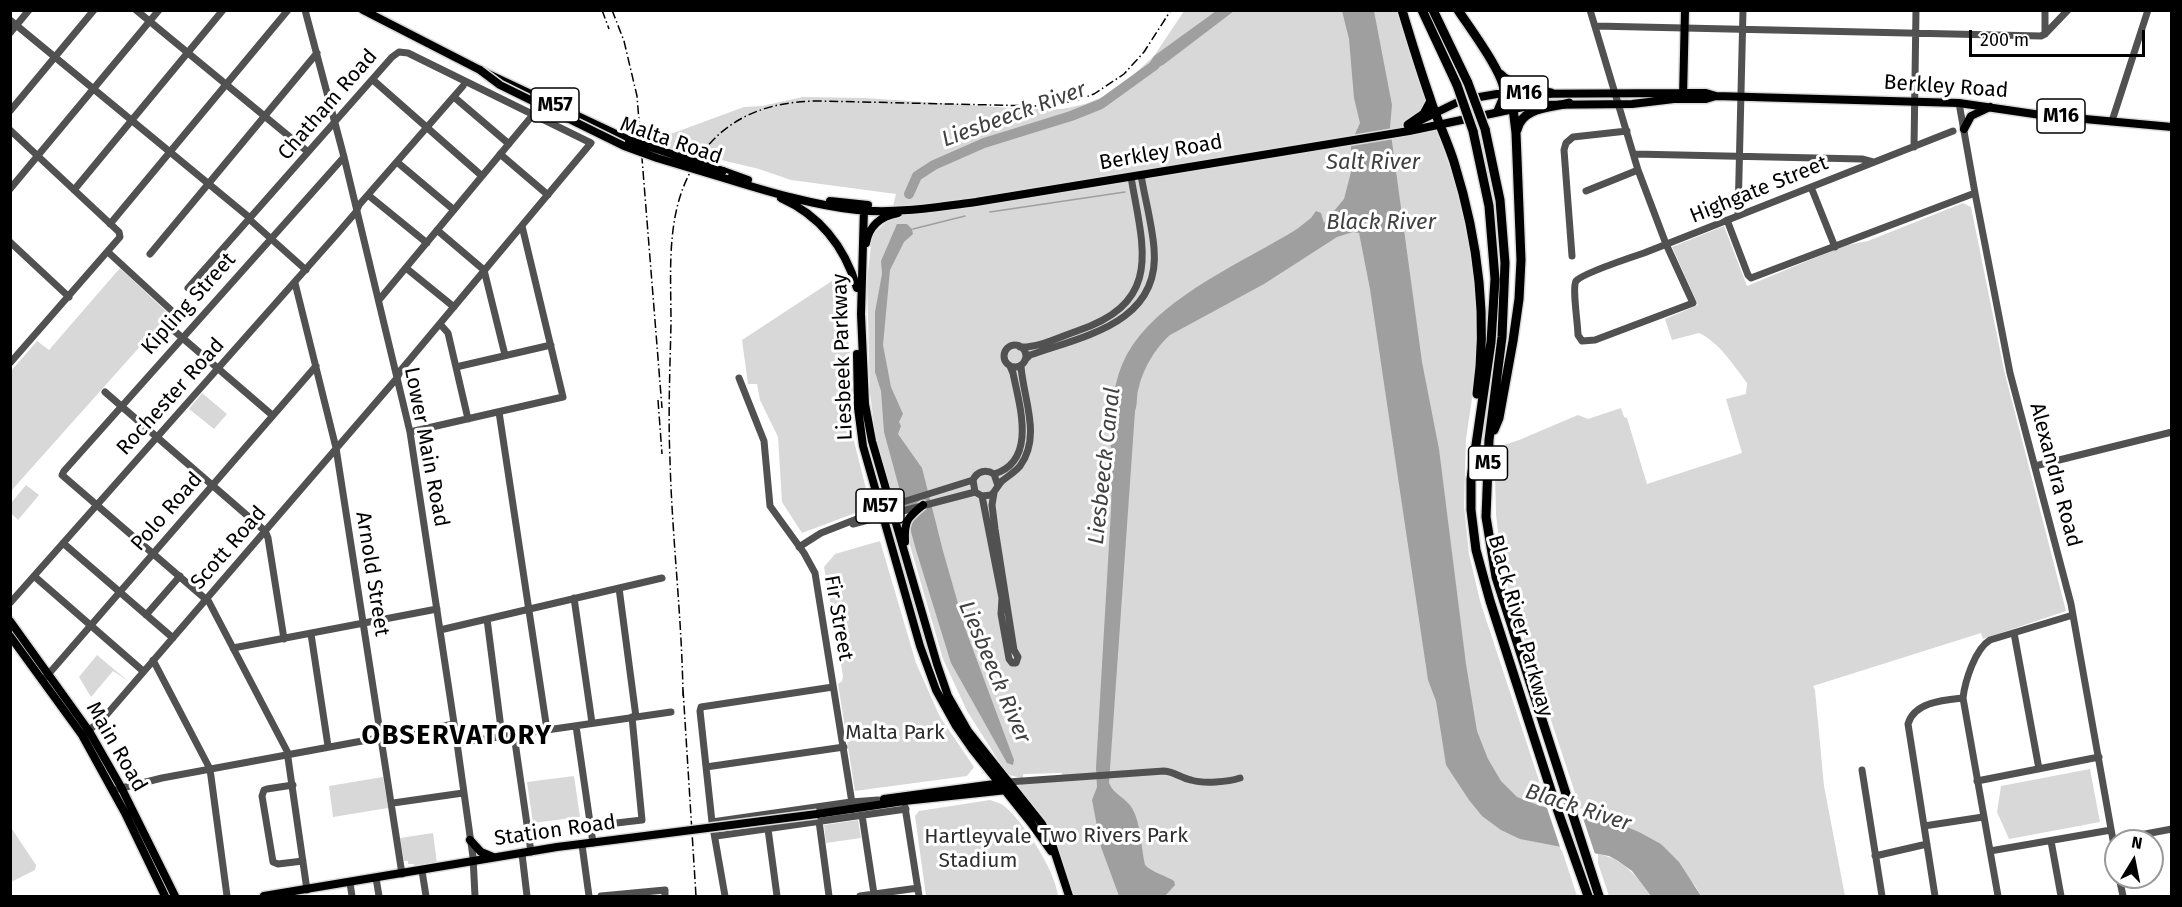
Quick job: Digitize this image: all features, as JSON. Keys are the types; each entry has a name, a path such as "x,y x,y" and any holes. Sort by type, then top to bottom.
{"highway":[{"path":"1402,10 1465,201 1477,259 1481,320 1479,384 1468,463 1472,479"},
{"name":"Black River Parkway","path":"1422,10 1457,85 1473,131 1489,206 1495,279 1491,342 1472,479 1476,550 1490,601 1572,856 1588,897"},
{"name":"Black River Parkway","path":"1433,10 1468,83 1485,129 1500,200 1505,263 1502,337 1489,440 1486,517 1496,577 1599,897"},
{"path":"1458,10 1498,73 1504,93 1513,108 1516,133 1521,260 1519,299 1499,418 1489,440"},
{"path":"1498,73 1507,81 1520,87 1551,93"},
{"path":"1498,111 1504,93"},
{"path":"1408,125 1424,114 1431,101"},
{"path":"1516,133 1518,124 1527,114 1569,103"}],"main road":[{"name":"Malta Road","path":"363,10 607,131 725,175 790,193 861,207"},
{"path":"1683,96 1685,10"},
{"name":"Berkley Road","path":"1396,131 1471,98 1504,93 1683,96"},
{"name":"Berkley Road","path":"861,207 910,210 976,202 1441,124 1539,104 1618,104 1706,93 1716,96 1741,97 1959,103 2041,115 2172,127"},
{"path":"1964,129 1971,116 1990,106"},
{"name":"Malta Road","path":"725,175 745,185 812,203 861,207"},
{"path":"745,185 785,200 822,226 844,252 857,288"},
{"name":"Berkley Road","path":"861,207 930,207"},
{"name":"Liesbeek Parkway","path":"861,207 861,314 865,404 872,441 948,696 968,731 1006,786"},
{"name":"Liesbeek Parkway","path":"861,207 857,288 860,424 863,446 920,646 932,681 956,726 1006,786 1042,824 1053,847 1069,897"},
{"path":"862,267 867,238 873,226 886,216 910,210"},
{"path":"906,557 905,525 911,514 923,505"},
{"name":"Main Road","path":"11,623 96,751 154,864 175,897"},
{"name":"Main Road","path":"10,636 46,677"},
{"name":"Station Road","path":"852,805 859,809 1006,786"},
{"name":"Station Road","path":"264,897 301,893 376,878 582,844 818,818 852,805 878,800 904,802"},
{"path":"470,840 482,853 498,858"},
{"name":"Main Road","path":"154,864 165,897"}],"street":[{"path":"10,33 14,23 29,10"},
{"path":"10,111 94,10"},
{"path":"136,10 308,152"},
{"path":"10,189 159,10"},
{"path":"75,190 223,10"},
{"path":"110,224 288,10"},
{"name":"Lower Main Road","path":"305,10 344,157 410,432 474,862 475,897"},
{"path":"1590,10 1638,170 1666,244"},
{"path":"1738,216 1743,10"},
{"path":"1914,147 1916,10"},
{"path":"2045,10 2045,34"},
{"path":"1595,26 2041,36 2068,10"},
{"path":"2112,121 2148,10"},
{"path":"14,23 209,183 306,270"},
{"name":"Chatham Road","path":"188,288 395,54 404,52 591,143"},
{"path":"150,254 317,53"},
{"path":"373,80 482,176"},
{"name":"Rochester Road","path":"10,603 295,283 463,86"},
{"path":"454,97 509,144"},
{"name":"Alexandra Road","path":"1959,103 2010,373 2073,615 2111,829"},
{"path":"379,300 532,116"},
{"path":"10,130 119,232 120,237 10,363"},
{"path":"1572,256 1564,150 1566,142 1573,137 1626,131"},
{"name":"Highgate Street","path":"1666,244 1693,303 1586,342 1582,341 1578,335 1575,286 1577,280 1666,244 1738,216 1811,186 1953,131"},
{"name":"Scott Road","path":"85,733 102,720 397,378 591,143"},
{"path":"501,154 548,195"},
{"path":"1634,154 1862,159 1873,162"},
{"name":"Kipling Street","path":"96,505 62,475 64,471 344,157"},
{"path":"397,162 454,210"},
{"path":"1586,191 1638,170"},
{"path":"1010,366 1023,363 1030,355 1114,325 1129,313 1142,297 1150,278 1154,257 1141,176"},
{"path":"798,547 821,533 973,480 982,471 994,474 1006,468 1013,461 1022,438 1021,415 1013,373 1004,359 1005,352 1012,346 1028,347 1040,344 1099,324 1113,315 1130,297 1139,277 1144,255 1131,177"},
{"path":"1811,186 1835,247"},
{"path":"1727,220 1751,278 1975,193"},
{"path":"368,195 427,243"},
{"path":"410,432 563,397 522,226"},
{"path":"437,230 484,270 505,356"},
{"path":"10,242 69,297"},
{"path":"108,252 171,310"},
{"path":"406,268 454,307"},
{"name":"Arnold Street","path":"295,283 336,448 393,803 402,874"},
{"path":"164,322 272,415"},
{"path":"440,324 448,333 468,419"},
{"path":"456,366 551,345"},
{"path":"892,509 996,490 1020,466 1030,443 1030,422 1023,363 1025,352 1020,347"},
{"name":"Polo Road","path":"46,677 316,366"},
{"name":"Fir Street","path":"739,378 764,441 770,506 814,573 852,805"},
{"path":"105,392 265,531 284,639"},
{"path":"499,412 547,730"},
{"path":"2035,466 2172,432"},
{"path":"973,480 979,494 1002,598 1001,614 1009,659 1012,663 1016,663 1018,657 1013,641 992,505 996,490 994,474"},
{"path":"96,505 206,598 233,648 288,754 303,861 301,893"},
{"path":"63,543 173,638"},
{"path":"34,576 143,671"},
{"path":"146,615 180,576"},
{"path":"440,630 662,578"},
{"path":"591,826 642,820 634,717 619,588"},
{"path":"574,598 592,723"},
{"path":"233,648 437,609"},
{"path":"1998,897 1963,698 1966,680 1985,643 2073,615"},
{"path":"487,619 502,736"},
{"path":"2014,633 2039,769"},
{"path":"311,634 328,746"},
{"path":"153,660 210,769 227,897"},
{"path":"725,897 712,822 701,707 833,687"},
{"path":"1935,897 1908,724 1912,716 1930,703 1963,698"},
{"path":"457,743 671,712"},
{"path":"117,789 328,746 454,724"},
{"path":"576,726 593,843"},
{"path":"514,735 526,853 527,897"},
{"path":"706,767 844,747"},
{"path":"1977,781 2098,757"},
{"path":"1862,770 1882,897"},
{"path":"1006,786 1025,782 1164,771 1199,781 1240,778"},
{"path":"293,785 264,790 262,796 273,862 278,864 303,861"},
{"path":"393,803 463,793"},
{"path":"716,836 768,829 818,818 862,815 904,802 919,897"},
{"path":"712,822 852,805"},
{"path":"862,815 874,894"},
{"path":"1924,826 1983,817"},
{"path":"818,818 829,897"},
{"path":"768,829 777,897"},
{"path":"1990,852 2104,831"},
{"path":"2051,841 2061,897"},
{"path":"582,844 589,897"},
{"path":"1875,856 1927,844"},
{"path":"422,871 426,897"},
{"path":"376,878 379,897"},
{"path":"350,883 352,897"},
{"path":"860,897 918,888"},
{"path":"601,897 665,893"}],"green space":[{"name":"Two Rivers Park","path":"1184,11 1399,11 1454,181 1473,258 1477,347 1466,439 1464,506 1469,554 1480,601 1577,896 1069,896 1053,847 1014,788 1025,782 1061,779 1062,773 1023,774 1023,779 1007,774 967,711 943,659 904,525 883,465 875,431 870,393 867,283 872,235 890,219 896,194 791,180 759,169 663,146 668,135 744,107 762,106 803,97 865,98 1027,109 1062,109 1085,104 1121,86 1154,56"},
{"path":"1963,203 1971,207 2004,370 2066,611 1983,639 1981,633 1813,686 1824,786 1845,896 1701,896 1661,844 1615,822 1595,818 1580,808 1511,599 1501,557 1496,514 1495,477 1498,447 1578,415 1588,419 1621,408 1624,417 1627,418 1647,484 1742,453 1726,399 1746,394 1747,383 1726,355 1706,337 1699,333 1672,340 1665,319 1698,305 1672,247 1724,226 1747,286 1843,246 1868,241"},
{"path":"120,268 169,314 11,491 11,371 37,341 49,350"},
{"path":"838,277 850,352 854,441 869,501 866,509 802,533 782,502 778,437 760,400 757,384 748,384 742,340"},
{"path":"202,393 227,414 214,429 189,409"},
{"path":"26,485 39,495 18,520 11,513 11,503"},
{"name":"Malta Park","path":"880,541 916,663 940,717 974,767 967,776 855,791 838,684 842,681 843,676 824,567 835,554"},
{"path":"97,655 128,681 113,671 91,697 79,677"},
{"path":"2090,769 2100,822 2009,839 1997,812 2001,786"},
{"path":"574,776 580,817 533,823 527,782"},
{"path":"383,777 388,808 333,817 329,786"},
{"name":"Hartleyvale Stadium","path":"990,800 1003,805 1029,834 1045,860 1056,885 1058,896 926,896 915,816 919,811"},
{"path":"858,820 861,838 826,843 824,825"},
{"path":"10,826 36,865 35,870 11,882"},
{"path":"433,833 437,864 414,867 414,864 404,861 400,838"},
{"path":"1598,854 1622,864 1651,896 1609,896 1598,863"}],"water":[{"path":"1216,11 1234,11 1163,65 1143,74 1154,56"},
{"path":"1342,11 1374,11 1392,105 1390,127 1422,362 1439,449 1466,664 1477,731 1488,759 1501,781 1517,797 1540,806 1615,822 1661,844 1679,862 1701,896 1651,896 1632,871 1609,856 1520,839 1501,830 1482,816 1446,765 1436,701 1428,680 1370,289 1359,233 1353,232 1337,237 1264,284 1170,335 1155,352 1141,380 1135,411 1109,783 1135,814 1145,865 1174,881 1175,885 1165,896 1119,896 1101,847 1092,800 1097,787 1096,768 1111,510 1111,425 1116,383 1122,364 1132,346 1147,327 1166,310 1208,280 1297,229 1316,211 1321,213 1324,223 1344,199 1351,172 1351,143 1360,123 1354,98 1349,39"},
{"path":"897,224 907,224 913,234 904,242 890,270 883,345 891,387 903,414 899,422 901,426 898,434 922,468 965,628 1014,760 1013,765 1007,763 951,663 916,550 884,432 881,391 875,372 875,312 882,274 881,261"}],"pier":[{"path":"1546,805 1581,812 1596,857 1561,850"}],"waterway":[{"name":"Liesbeeck River","path":"909,194 917,176 934,165 984,143 1071,116 1101,104 1155,65"},
{"path":"990,212 1125,192"},
{"path":"913,229 965,216"}],"railway":[{"path":"602,10 609,29"},
{"path":"612,10 624,41 637,96 662,408"},
{"path":"683,696 669,443 671,255 674,221 683,188 705,149 720,134 754,112 796,102 1037,106 1075,101 1094,94 1124,74 1144,52 1171,10"},
{"path":"658,400 662,454"},
{"path":"683,689 696,896"}],"district":[{"name":"OBSERVATORY","path":"457,736"}],"water label":[{"name":"Salt River","path":"1373,163"},
{"name":"Black River","path":"1381,223"},
{"name":"Liesbeeck Canal","path":"1105,466"},
{"name":"Black River","path":"1578,808"}]}
